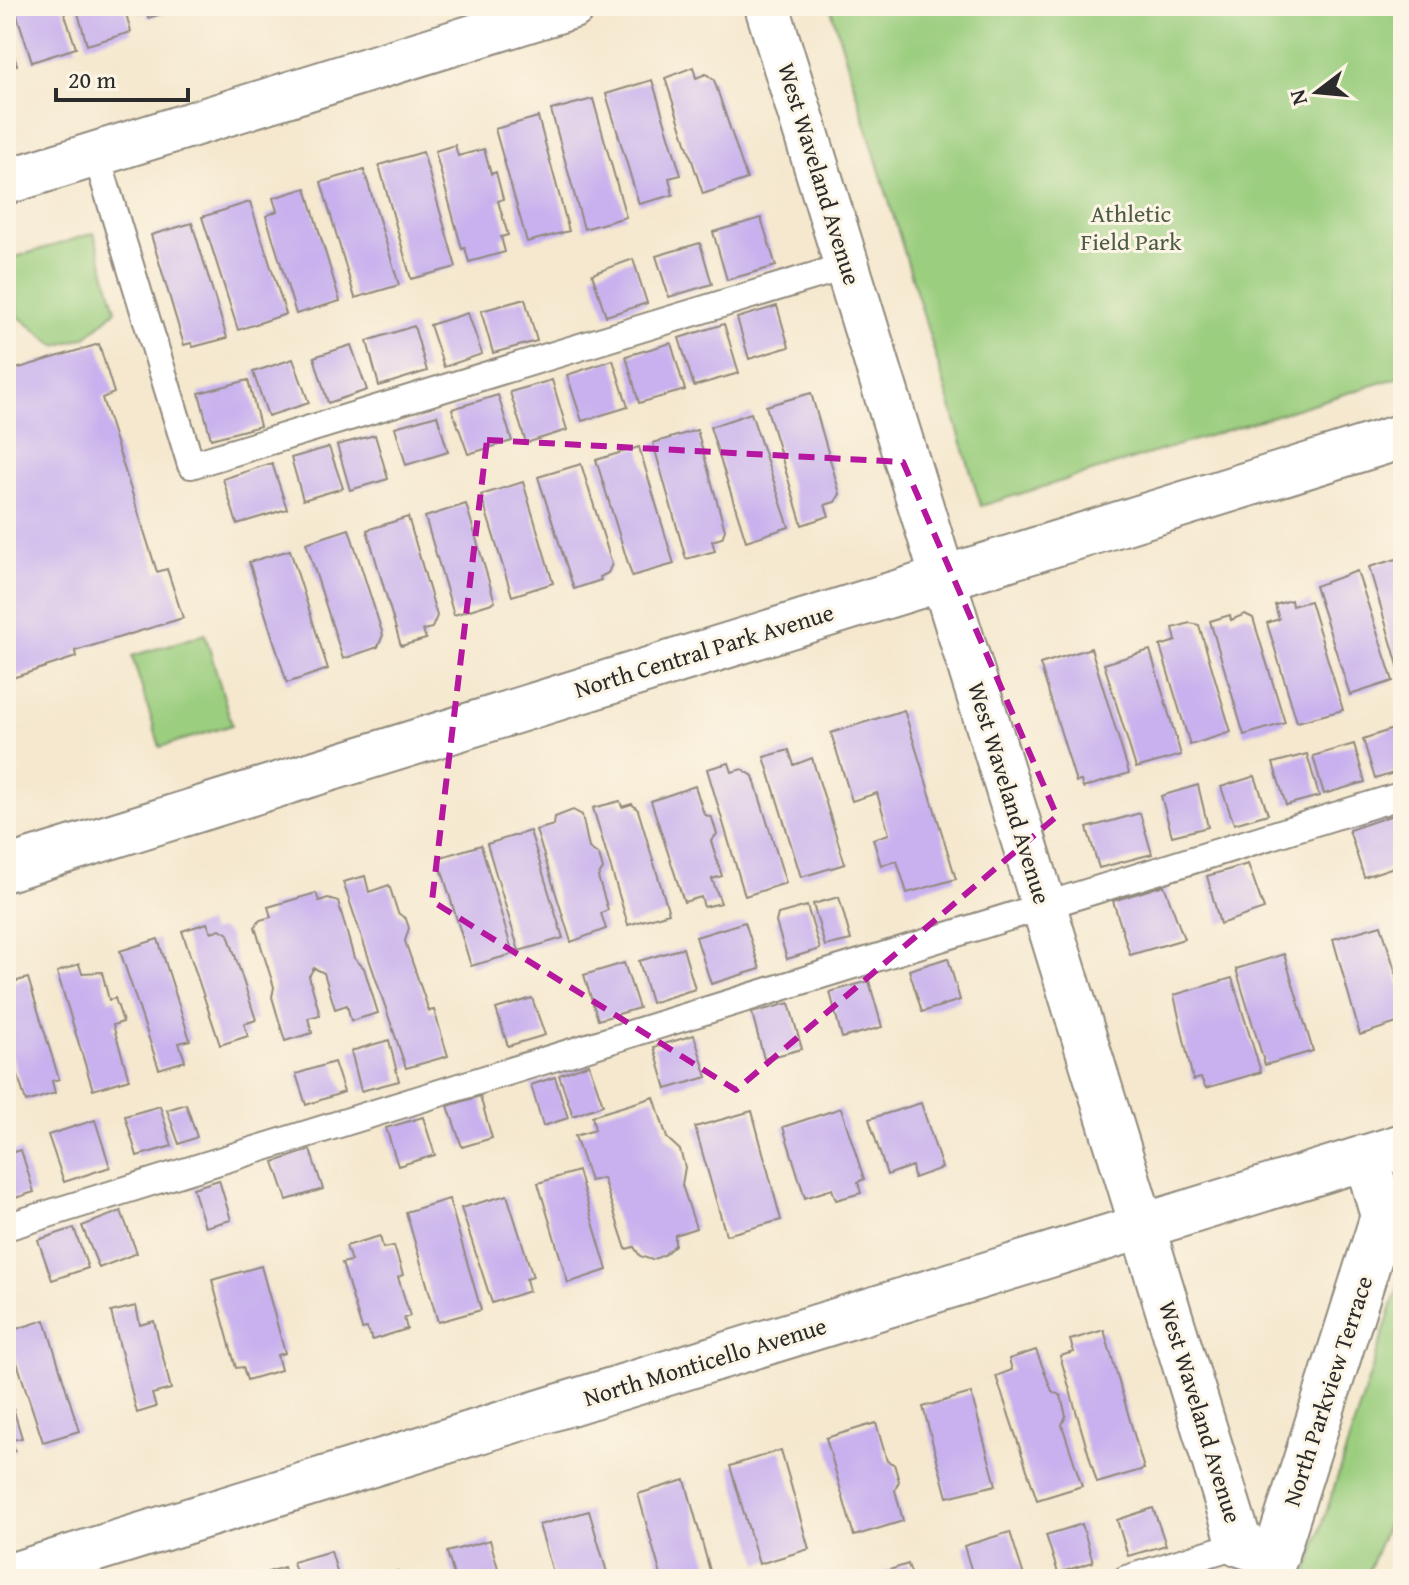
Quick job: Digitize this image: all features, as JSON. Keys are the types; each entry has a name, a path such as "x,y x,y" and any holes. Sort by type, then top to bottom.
{"street":[{"path":"6,182 573,6"},
{"name":"West Waveland Avenue","path":"767,6 1143,1227 1261,1560"},
{"name":"North Central Park Avenue","path":"6,869 943,576 1403,436"},
{"name":"North Monticello Avenue","path":"6,1577 1385,1152"},
{"name":"North Parkview Terrace","path":"1261,1560 1383,1216 1385,1152"}],"lane":[{"path":"96,154 191,465 847,266"},
{"path":"6,1227 1403,795"},
{"path":"1126,1579 1261,1560"}],"highlighted area":[{"path":"487,440 903,462 1057,816 736,1090 432,901"}],"green space":[{"name":"Athletic Field Park","path":"830,6 1403,6 1403,376 981,506"},
{"path":"94,233 116,310 86,337 56,346 19,317 6,260"},
{"path":"205,634 232,725 160,747 132,656"},
{"path":"1403,1271 1403,1486 1365,1579 1305,1579"}],"building":[{"path":"14,6 62,6 76,48 32,62"},
{"path":"76,6 124,6 131,32 87,45"},
{"path":"137,6 169,6 171,11 148,18 147,12 140,14"},
{"path":"6,31 17,65 6,68"},
{"path":"693,67 696,78 706,74 714,80 747,179 703,194 665,78"},
{"path":"652,80 681,175 669,178 673,195 639,204 606,94"},
{"path":"593,99 626,217 584,229 551,110"},
{"path":"538,117 569,231 527,242 495,129"},
{"path":"455,145 458,156 484,149 491,174 496,172 503,199 498,201 508,235 501,237 505,252 469,262 465,248 462,249 435,151"},
{"path":"423,152 456,267 411,279 379,165"},
{"path":"364,170 399,285 355,298 321,182"},
{"path":"306,188 340,301 296,314 266,216 277,211 273,198"},
{"path":"250,202 286,314 238,330 202,217"},
{"path":"761,218 776,266 727,280 713,232"},
{"path":"192,223 227,338 193,347 191,343 184,345 151,235"},
{"path":"700,243 712,284 669,297 656,256"},
{"path":"633,259 647,303 606,316 592,274"},
{"path":"525,299 537,341 493,353 481,311"},
{"path":"777,306 789,347 749,359 737,318"},
{"path":"468,313 482,354 444,367 430,325"},
{"path":"724,324 739,373 694,386 679,338"},
{"path":"414,326 427,371 379,386 367,341"},
{"path":"671,343 685,390 639,403 626,356"},
{"path":"99,344 114,393 102,398 157,572 167,569 183,618 75,651 76,657 6,680 6,372"},
{"path":"351,345 367,390 328,403 314,357"},
{"path":"293,359 309,403 268,416 253,372"},
{"path":"613,360 628,407 582,421 567,375"},
{"path":"248,380 260,426 211,439 199,393"},
{"path":"552,380 567,430 526,443 510,392"},
{"path":"811,393 840,494 835,502 825,505 829,516 802,525 766,406"},
{"path":"498,395 512,441 468,454 452,409"},
{"path":"751,413 789,527 746,541 710,427"},
{"path":"437,415 448,452 406,465 395,427"},
{"path":"697,430 725,530 722,538 712,541 715,551 686,559 653,443"},
{"path":"375,435 388,479 350,490 337,445"},
{"path":"329,447 343,488 303,500 291,458"},
{"path":"639,447 674,564 632,576 596,460"},
{"path":"272,463 287,509 237,524 223,479"},
{"path":"581,464 612,564 608,573 600,577 601,580 574,589 538,477"},
{"path":"523,482 553,583 512,596 481,495"},
{"path":"466,504 495,602 454,615 425,517"},
{"path":"408,517 437,616 432,628 423,630 426,639 401,646 367,530"},
{"path":"349,529 383,635 378,647 343,659 306,543"},
{"path":"290,550 328,669 287,683 249,562"},
{"path":"1403,557 1403,679 1402,679 1369,567"},
{"path":"1357,571 1393,681 1350,695 1315,586"},
{"path":"1291,600 1292,606 1310,601 1343,710 1297,722 1267,623 1279,619 1275,605"},
{"path":"1245,614 1253,618 1285,723 1244,735 1210,621 1230,615 1231,620"},
{"path":"1190,623 1199,625 1231,732 1190,745 1160,646 1176,641 1173,628"},
{"path":"1091,648 1129,773 1083,788 1081,781 1076,782 1040,664"},
{"path":"1150,650 1181,755 1136,768 1104,664"},
{"path":"904,710 956,879 907,893 897,861 881,865 873,839 889,834 877,793 852,801 831,733"},
{"path":"1402,726 1403,770 1375,779 1363,739"},
{"path":"1354,744 1365,782 1324,794 1313,756"},
{"path":"789,750 794,765 812,758 845,864 801,877 764,757"},
{"path":"1307,754 1319,796 1286,805 1273,763"},
{"path":"729,763 732,772 742,769 753,776 786,883 745,896 707,769"},
{"path":"1255,776 1268,814 1234,824 1221,787"},
{"path":"1198,785 1208,827 1172,836 1161,796"},
{"path":"695,786 704,814 712,818 717,834 711,841 722,876 712,879 721,903 704,907 701,897 684,902 651,801"},
{"path":"620,801 622,807 632,804 638,810 669,913 628,925 593,808"},
{"path":"573,810 582,815 589,848 599,855 603,869 598,877 608,910 601,913 606,929 571,942 536,830 554,825 555,817"},
{"path":"1140,813 1152,854 1099,868 1087,828"},
{"path":"1393,815 1403,844 1403,864 1364,877 1349,830"},
{"path":"530,831 563,938 519,951 487,844"},
{"path":"481,845 513,954 471,966 438,858"},
{"path":"1248,864 1264,909 1220,924 1207,876"},
{"path":"365,876 369,892 389,885 398,913 406,919 409,928 405,941 429,1011 434,1010 448,1056 406,1068 343,882"},
{"path":"1164,885 1184,939 1130,955 1113,901"},
{"path":"316,893 319,901 328,898 338,901 354,958 364,968 378,1013 351,1021 347,1005 335,1009 324,973 314,968 309,976 320,1015 308,1018 312,1033 285,1041 272,997 274,987 255,927 260,920 271,917 268,907"},
{"path":"839,897 851,940 825,946 813,904"},
{"path":"807,906 820,949 787,959 776,922 778,914"},
{"path":"745,922 760,969 711,984 696,937"},
{"path":"207,923 211,932 220,929 228,934 256,1020 244,1024 248,1036 220,1045 182,931"},
{"path":"1381,925 1403,996 1403,1021 1360,1035 1333,939"},
{"path":"158,939 190,1040 179,1043 185,1061 159,1069 120,951"},
{"path":"683,948 695,989 651,1003 639,961"},
{"path":"1284,954 1313,1051 1265,1065 1236,969"},
{"path":"948,958 960,1000 922,1012 909,970"},
{"path":"624,963 639,1008 598,1020 584,975"},
{"path":"79,964 82,973 102,972 109,1000 115,998 123,1022 113,1025 129,1079 93,1090 57,972"},
{"path":"28,978 59,1079 52,1081 55,1093 26,1102 6,1037 6,984"},
{"path":"1232,978 1261,1072 1206,1088 1201,1078 1193,1080 1174,995"},
{"path":"869,981 882,1027 842,1038 830,992"},
{"path":"532,998 545,1035 508,1046 496,1009"},
{"path":"789,1003 802,1049 764,1059 752,1013"},
{"path":"694,1035 707,1077 666,1089 654,1047"},
{"path":"389,1040 399,1081 361,1091 351,1051"},
{"path":"334,1062 344,1092 306,1105 296,1074"},
{"path":"589,1064 603,1105 573,1116 559,1075"},
{"path":"555,1077 568,1118 543,1126 531,1085"},
{"path":"480,1096 492,1138 462,1147 448,1106"},
{"path":"654,1097 667,1138 680,1150 685,1167 682,1185 696,1228 675,1235 675,1245 652,1260 640,1256 634,1247 626,1249 603,1178 590,1181 575,1136 595,1130 592,1116"},
{"path":"921,1103 942,1168 914,1178 912,1166 887,1175 869,1119"},
{"path":"186,1104 197,1137 179,1144 167,1110"},
{"path":"160,1106 172,1146 137,1156 125,1116"},
{"path":"841,1108 864,1179 858,1182 861,1193 836,1200 832,1189 805,1198 783,1127"},
{"path":"752,1111 781,1220 726,1235 695,1127"},
{"path":"423,1117 435,1155 398,1166 386,1128"},
{"path":"95,1120 110,1167 64,1182 48,1135"},
{"path":"21,1150 34,1192 6,1201 6,1154"},
{"path":"310,1150 323,1189 287,1200 274,1162"},
{"path":"578,1171 607,1270 568,1283 538,1183"},
{"path":"219,1180 231,1220 205,1227 193,1188"},
{"path":"507,1195 533,1277 526,1279 529,1291 492,1303 461,1208"},
{"path":"449,1199 481,1310 438,1322 406,1212"},
{"path":"121,1211 137,1253 99,1268 82,1226"},
{"path":"74,1228 88,1268 52,1280 38,1240"},
{"path":"380,1236 383,1248 394,1246 403,1275 398,1277 410,1316 404,1318 407,1329 372,1340 367,1328 362,1329 342,1263 351,1261 346,1246"},
{"path":"261,1266 285,1353 277,1355 281,1370 247,1380 243,1367 236,1368 212,1280"},
{"path":"136,1306 140,1325 154,1321 171,1389 152,1394 156,1407 137,1413 111,1312"},
{"path":"45,1320 79,1431 43,1442 7,1332"},
{"path":"1104,1330 1144,1469 1097,1483 1060,1356 1074,1352 1070,1340"},
{"path":"1036,1350 1052,1391 1061,1396 1066,1416 1062,1425 1082,1486 1037,1500 996,1376 1012,1370 1009,1359"},
{"path":"7,1388 22,1438 12,1440 15,1451 6,1454"},
{"path":"971,1393 996,1485 947,1497 923,1407"},
{"path":"876,1423 887,1461 894,1464 899,1481 895,1490 903,1521 854,1536 826,1438"},
{"path":"781,1450 809,1549 759,1564 730,1466"},
{"path":"685,1480 712,1578 662,1579 638,1494"},
{"path":"1153,1508 1166,1545 1128,1556 1117,1520"},
{"path":"589,1511 609,1579 555,1579 539,1525"},
{"path":"1082,1524 1093,1562 1058,1573 1046,1535"},
{"path":"1010,1532 1025,1579 974,1579 964,1546"},
{"path":"490,1540 501,1579 455,1579 447,1552"},
{"path":"331,1551 339,1579 298,1579 293,1562"},
{"path":"908,1564 913,1579 872,1579 871,1576"},
{"path":"284,1567 287,1579 249,1579 249,1578"},
{"path":"398,1571 400,1579 370,1579 370,1578"}]}
